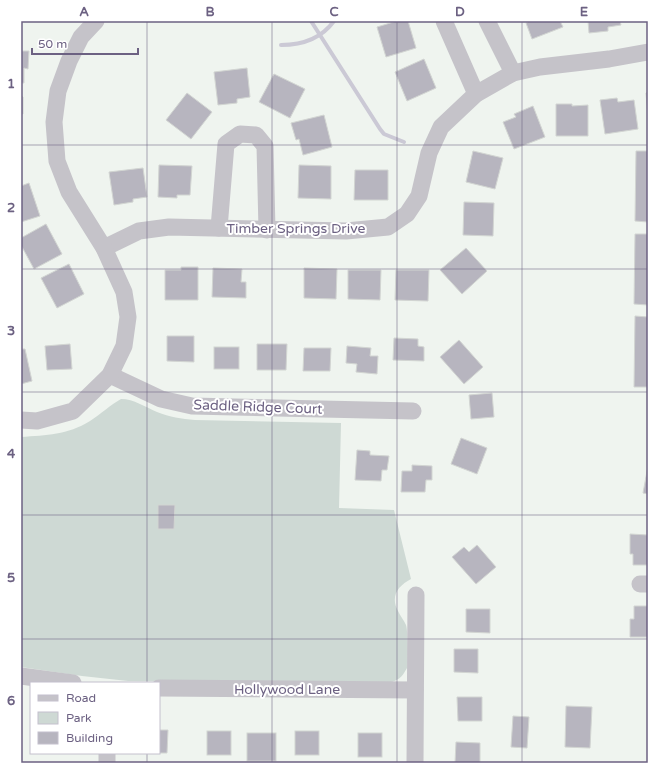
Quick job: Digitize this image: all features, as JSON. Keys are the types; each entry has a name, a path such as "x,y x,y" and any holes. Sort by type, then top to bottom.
{"street":[{"path":"21,420 37,421 73,411 110,375 124,346 128,317 124,292 104,248 69,192 57,161 54,122 58,91 80,37 96,21"},
{"path":"444,21 476,94"},
{"path":"487,21 513,73"},
{"name":"Timber Springs Drive","path":"104,248 139,231 169,227 346,231 388,227 407,214 419,196 429,153 441,127 476,94 513,73 540,67 609,59 648,52"},
{"path":"220,228 226,144 240,134 256,135 265,146 267,230"},
{"name":"Saddle Ridge Court","path":"110,375 161,399 192,406 413,411"},
{"path":"415,763 416,595"},
{"path":"21,676 66,682"},
{"name":"Hollywood Lane","path":"160,688 415,690"}],"green space":[{"path":"121,399 135,402 166,415 190,420 341,423 339,508 394,510 411,579 399,588 395,596 396,606 406,625 407,633 407,668 402,676 392,682 128,681 21,667 21,437 57,434 81,426"}],"building":[{"path":"397,21 408,21 416,48 386,57 377,27"},
{"path":"528,21 560,21 563,27 532,39 526,23"},
{"path":"588,21 620,21 621,25 608,27 608,31 589,33"},
{"path":"21,51 29,51 28,69 24,68 24,83 21,83"},
{"path":"424,59 436,88 407,101 395,72"},
{"path":"247,68 250,97 237,99 237,103 218,105 214,72"},
{"path":"274,74 305,89 290,118 259,102"},
{"path":"648,92 648,116 646,93"},
{"path":"187,93 212,112 191,139 166,120"},
{"path":"21,96 23,97 23,114 21,114"},
{"path":"617,98 618,102 634,100 638,129 605,134 600,100"},
{"path":"556,104 572,104 572,106 588,105 588,136 556,136"},
{"path":"533,106 545,137 514,149 503,122 516,117 514,114"},
{"path":"324,115 332,147 303,155 299,139 296,140 291,123"},
{"path":"473,151 503,158 495,189 466,182"},
{"path":"636,151 648,151 648,222 635,221"},
{"path":"159,165 192,166 190,195 177,195 177,198 158,197"},
{"path":"299,165 331,166 331,199 298,198"},
{"path":"143,168 147,197 133,199 133,202 114,205 109,172"},
{"path":"355,170 388,170 388,200 354,200"},
{"path":"29,183 40,216 21,222 21,186"},
{"path":"464,202 494,203 493,236 463,235"},
{"path":"46,224 62,254 34,269 21,245 21,238"},
{"path":"635,234 648,234 648,305 634,304"},
{"path":"466,248 487,271 462,294 440,270"},
{"path":"69,264 84,294 57,308 41,278"},
{"path":"181,267 198,267 198,300 165,300 165,270 181,270"},
{"path":"213,268 242,269 241,282 246,282 246,298 212,297"},
{"path":"304,268 337,269 336,299 304,298"},
{"path":"348,270 381,270 380,300 348,299"},
{"path":"396,270 429,270 428,301 395,300"},
{"path":"635,316 648,317 648,387 634,387"},
{"path":"167,336 194,336 194,362 167,361"},
{"path":"394,338 418,339 418,346 424,347 424,361 393,360"},
{"path":"459,340 483,367 464,384 440,357"},
{"path":"70,344 72,369 47,370 45,346"},
{"path":"257,344 287,344 286,370 257,370"},
{"path":"347,346 371,348 370,356 378,356 377,374 356,372 357,364 346,363"},
{"path":"214,347 239,347 239,369 214,369"},
{"path":"304,348 331,348 330,371 303,371"},
{"path":"21,349 25,349 32,381 21,384"},
{"path":"492,393 494,417 471,419 469,395"},
{"path":"461,438 487,448 477,474 451,464"},
{"path":"357,450 370,451 370,455 389,456 387,470 382,470 381,481 355,480"},
{"path":"412,465 432,466 432,480 426,480 425,492 401,492 402,471 412,471"},
{"path":"648,466 648,494 643,493"},
{"path":"158,505 175,505 174,529 158,529"},
{"path":"630,534 648,535 648,565 633,565 633,554 630,554"},
{"path":"477,545 496,567 476,584 452,557 464,547 469,552"},
{"path":"634,606 648,606 648,637 630,637 630,619 634,619"},
{"path":"466,609 490,609 490,633 466,632"},
{"path":"454,649 478,649 478,673 454,672"},
{"path":"457,697 482,697 482,721 458,721"},
{"path":"566,706 592,707 590,748 565,747"},
{"path":"513,716 529,717 527,748 511,747"},
{"path":"160,730 168,730 167,753 160,753"},
{"path":"207,731 231,731 231,755 207,755"},
{"path":"295,731 319,731 319,755 295,755"},
{"path":"247,733 276,733 276,761 247,761"},
{"path":"358,733 382,733 382,757 358,757"},
{"path":"456,742 480,743 480,763 455,763"}],"waterway":[{"path":"311,21 380,129 384,134 404,142"},
{"path":"281,45 296,44 317,37 334,21"}]}
